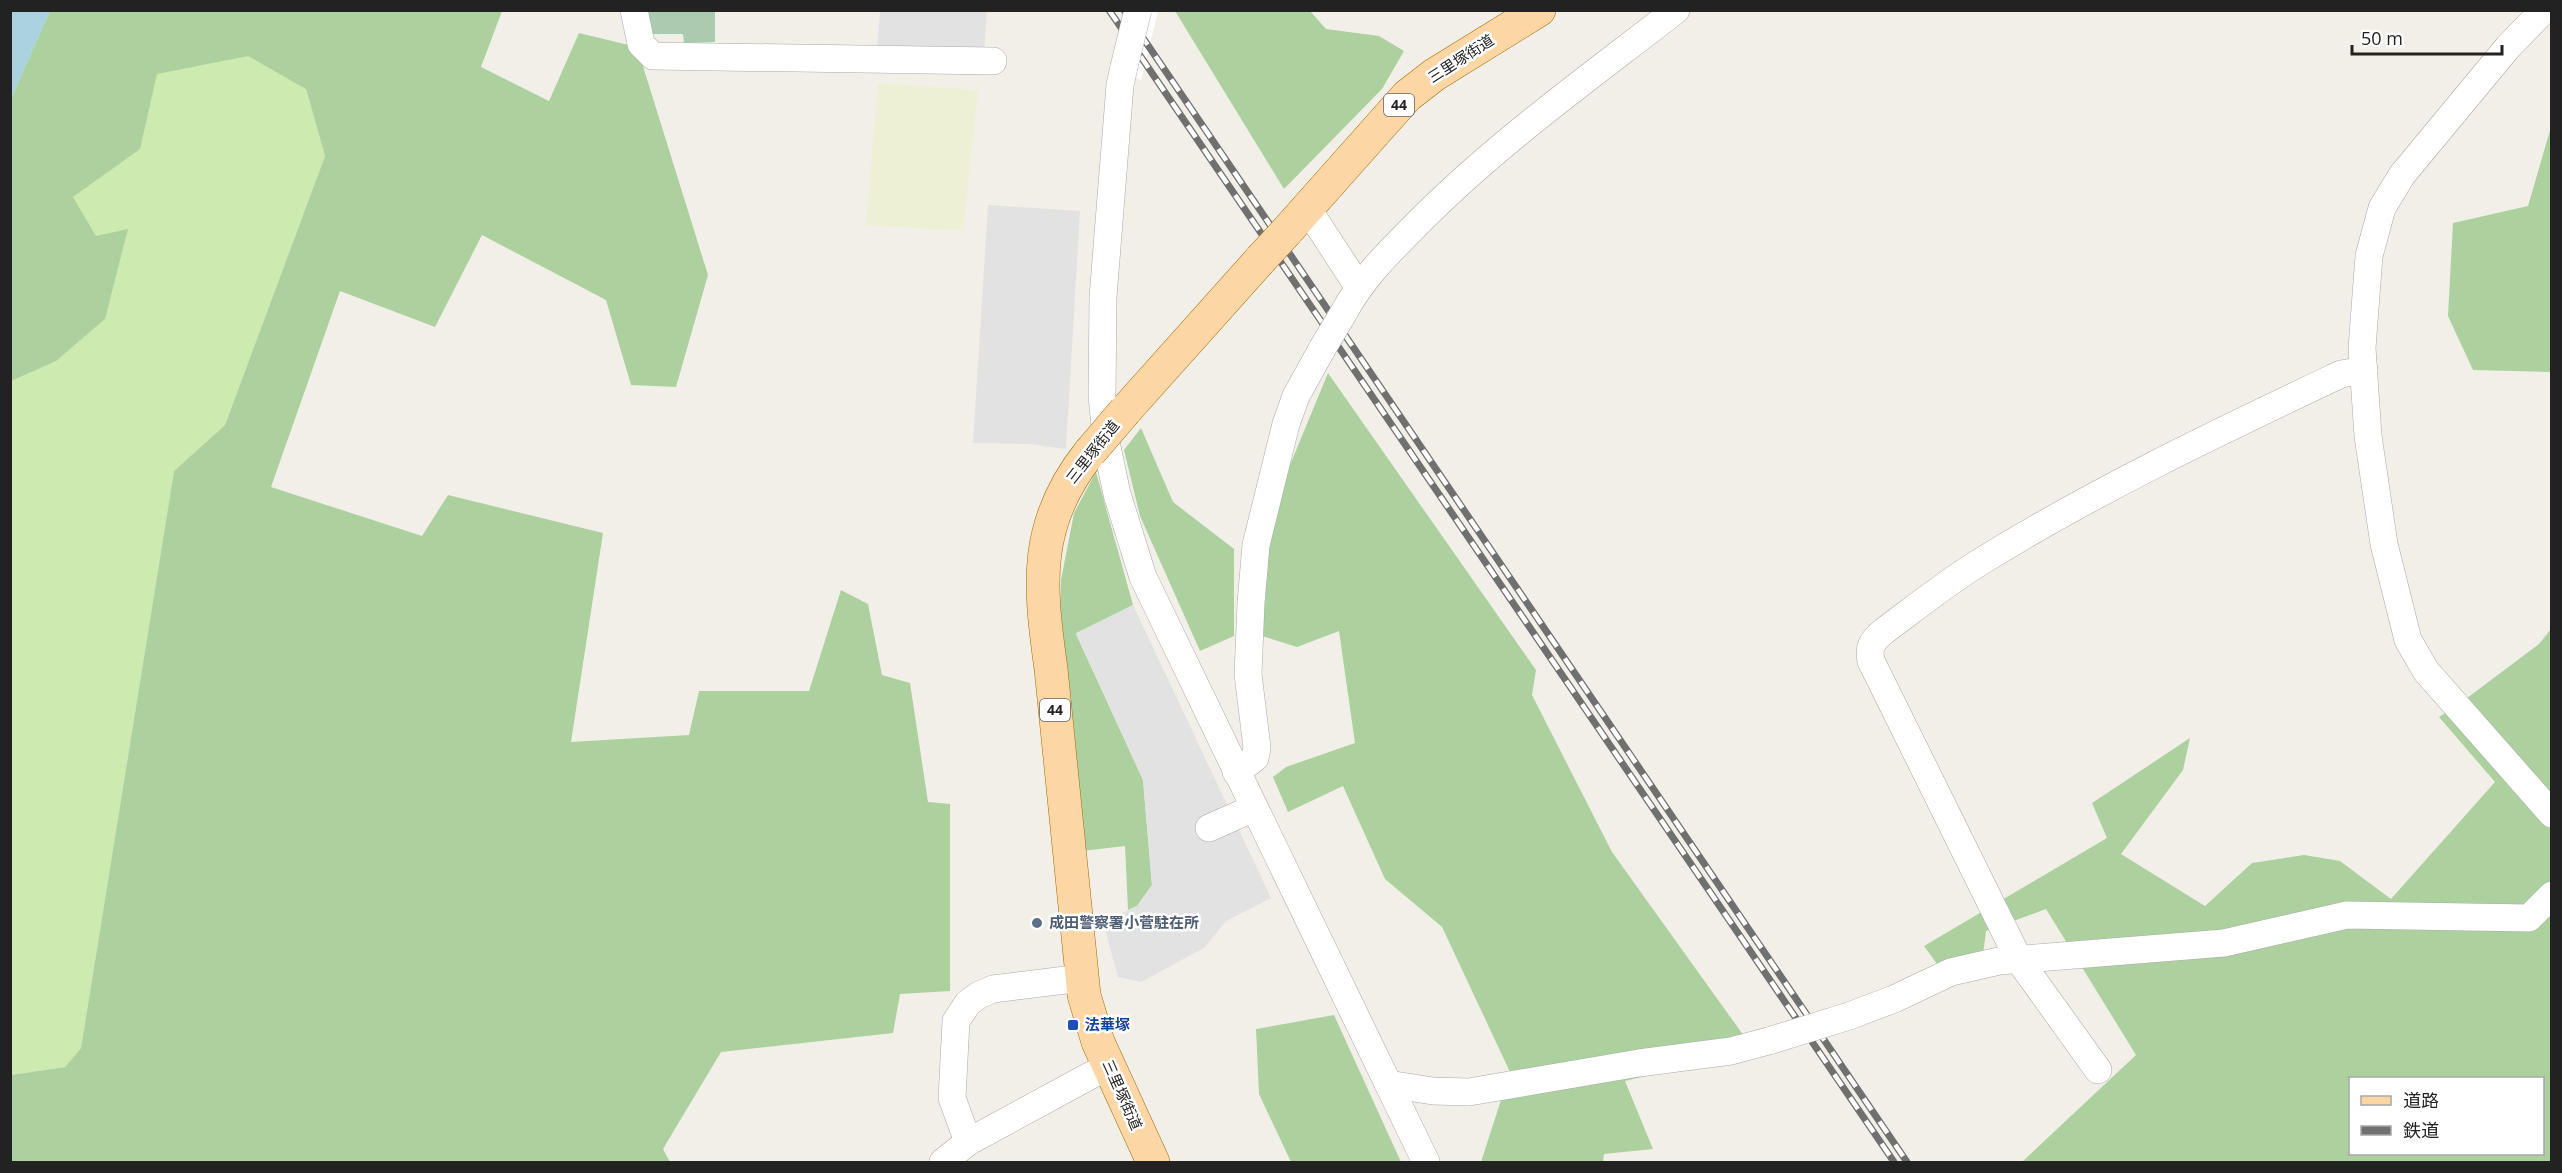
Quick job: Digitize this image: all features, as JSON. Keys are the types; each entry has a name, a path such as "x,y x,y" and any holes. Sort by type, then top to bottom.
{"main road":[{"name":"三里塚街道","path":"1153,1162 1108,1066 1084,995 1044,617 1043,583 1049,529 1057,502 1071,476 1125,411 1381,128 1407,96 1434,75 1539,10"}],"street":[{"path":"634,10 641,44 653,56 993,61"},
{"path":"1138,10 1120,85 1103,297 1101,384 1107,447 1116,494 1143,577 1426,1162"},
{"path":"1236,772 1255,758 1257,748 1248,674 1256,545 1286,424 1296,396 1358,286 1440,200 1521,131 1676,10"},
{"path":"2544,10 2508,48 2402,175 2382,208 2369,256 2362,348 2367,436 2384,544 2408,640 2426,671 2552,814"},
{"path":"1307,208 1358,286"},
{"path":"2097,1070 2019,960 1872,661 1869,649 1874,639 1975,565 2095,494 2146,467 2341,374 2364,370"},
{"path":"1209,828 1254,808"},
{"path":"1388,1084 1433,1091 1469,1092 1639,1063 1731,1051 1850,1016 1894,999 1950,972 1999,962 2224,943 2347,915 2529,918 2552,896"},
{"path":"1082,978 993,989 968,1003 956,1022 952,1098 953,1156 1108,1066"}],"green space":[{"path":"11,11 268,11 306,89 325,156 225,425 174,471 81,1048 65,1067 11,1075"},
{"path":"50,11 502,11 481,67 549,101 579,33 637,47 708,275 676,387 631,385 606,300 482,235 435,327 340,291 271,487 422,536 448,495 603,533 571,742 689,735 699,691 809,691 841,590 868,604 882,675 910,683 928,802 950,804 950,991 900,994 893,1033 721,1052 663,1149 670,1162 11,1162 11,1075 65,1067 81,1048 174,471 225,425 325,156 306,89 248,56 157,74 140,149 73,197 96,236 128,229 105,319 56,361 11,381 11,99"},
{"path":"642,11 715,11 715,42 684,43 683,34 650,34 650,18 642,17"},
{"path":"1175,11 1310,11 1326,29 1379,36 1404,51 1382,89 1284,189"},
{"path":"878,83 978,90 963,231 866,225"},
{"path":"2551,127 2551,372 2473,370 2448,316 2453,223 2528,206"},
{"path":"1328,373 1536,670 1532,695 1612,852 1754,1050 1625,1081 1653,1149 1604,1154 1603,1162 1481,1162 1510,1072 1442,927 1385,879 1343,786 1288,812 1273,777 1286,767 1355,743 1339,631 1297,647 1259,635 1273,506"},
{"path":"1141,428 1173,502 1234,549 1234,636 1200,651 1140,516 1124,450"},
{"path":"1096,472 1133,605 1076,634 1143,780 1152,885 1137,906 1128,910 1125,846 1082,851 1060,633 1061,580 1074,513"},
{"path":"2551,629 2551,807 2463,701 2539,644"},
{"path":"2448,711 2551,828 2551,1162 2022,1162 2136,1055 2046,909 1986,931 1983,955 1948,979 1924,946 2107,838 2092,803 2190,738 2183,770 2121,854 2205,906 2252,863 2304,855 2340,861 2391,899 2495,782 2439,717"},
{"path":"1334,1015 1401,1162 1291,1162 1259,1094 1256,1029"}],"shaded area":[{"path":"880,11 987,11 984,52 877,51"},
{"path":"988,205 1080,211 1066,449 1029,444 973,443"},
{"path":"1133,605 1271,898 1226,921 1204,948 1141,982 1118,977 1103,922 1137,906 1152,885 1143,780 1076,633"}],"water":[{"path":"10,11 50,11 11,99"}],"pier":[{"path":"1124,11 1158,11 1141,81 1113,59"}],"railway":[{"path":"1109,10 1894,1162"},
{"path":"1124,10 1907,1162"}],"place":[{"name":"成田警察署小菅駐在所","path":"1037,923"},
{"name":"法華塚","path":"1073,1025"}]}
